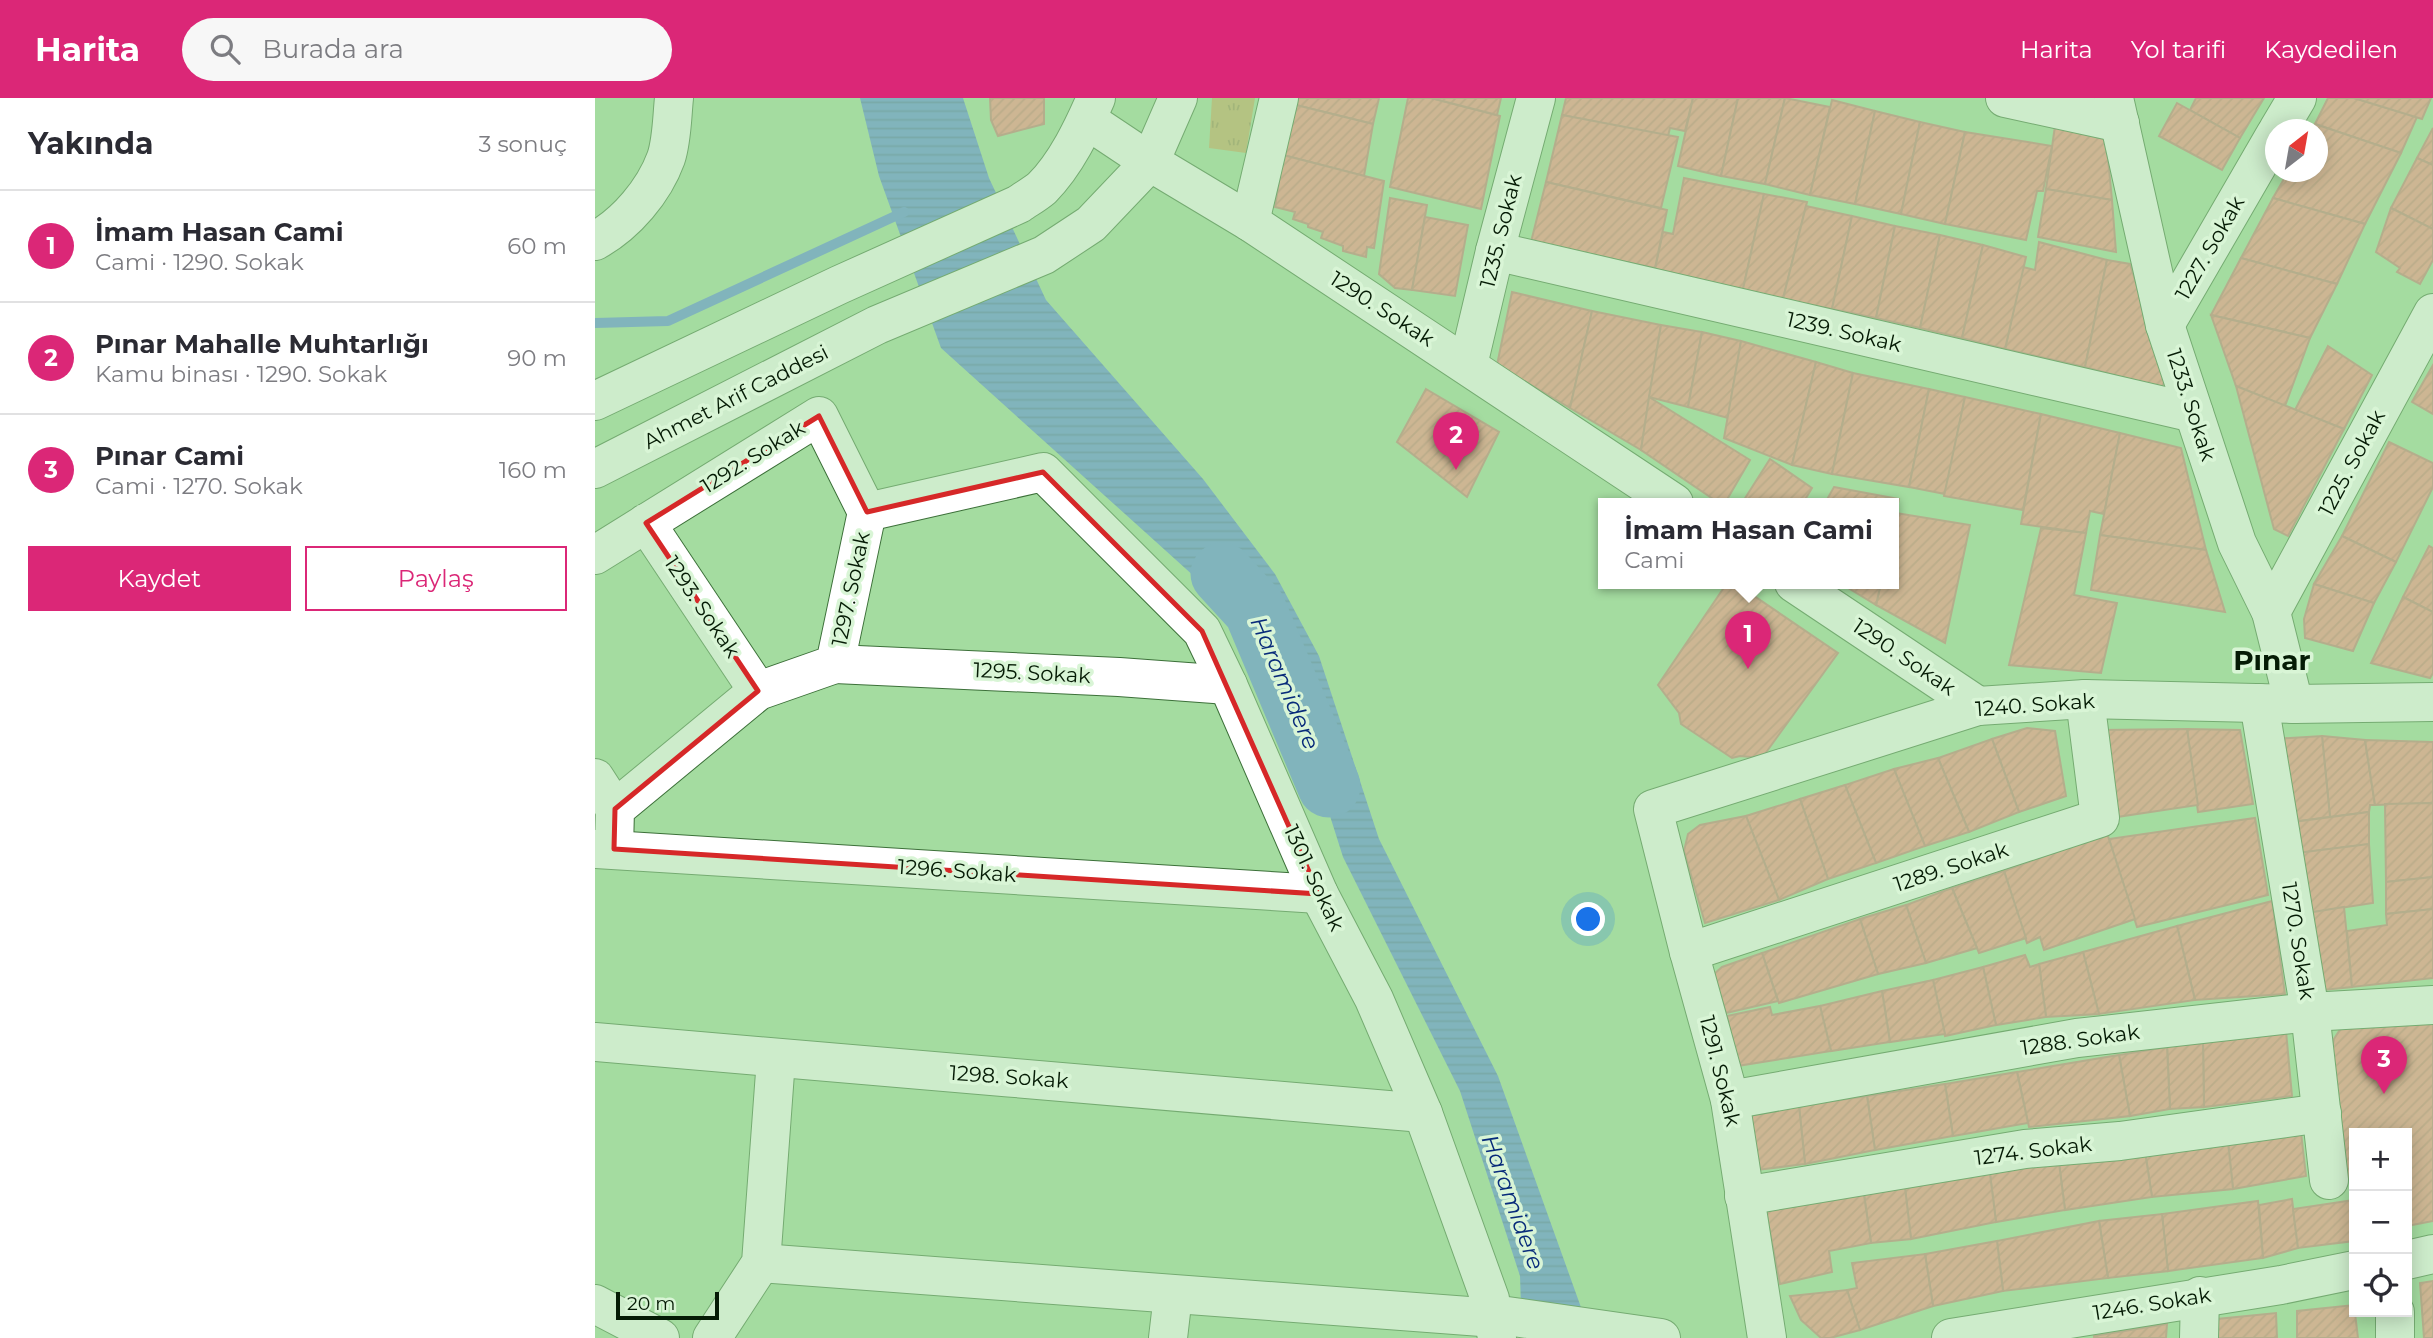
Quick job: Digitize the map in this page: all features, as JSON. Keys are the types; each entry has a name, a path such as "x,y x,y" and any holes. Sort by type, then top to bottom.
{"street":[{"path":"595,241 620,223 638,205 654,182 667,157 674,98"},
{"path":"1150,162 1178,98"},
{"path":"1249,222 1279,98"},
{"name":"1235. Sokak","path":"1468,365 1536,98"},
{"path":"2005,98 2117,111"},
{"path":"2285,119 2297,98"},
{"path":"595,401 839,285 1019,204 1041,189 1056,170 1091,109"},
{"name":"1290. Sokak","path":"1091,109 1150,162 1249,222 1667,498"},
{"name":"1233. Sokak","path":"2117,111 2165,326 2237,543 2271,612 2277,703"},
{"name":"1227. Sokak","path":"2165,326 2265,154"},
{"name":"Ahmet Arif Caddesi","path":"595,469 877,325 1044,255 1091,224 1150,162"},
{"name":"1239. Sokak","path":"1495,251 2194,413"},
{"name":"1225. Sokak","path":"2271,612 2433,313"},
{"name":"1292. Sokak","path":"595,555 819,416 867,512"},
{"name":"1297. Sokak","path":"605,849 605,793 758,691 835,664 867,512 1043,472"},
{"name":"1301. Sokak","path":"1043,472 1202,631 1319,894 1374,999 1423,1112 1500,1324"},
{"name":"1293. Sokak","path":"646,523 758,691"},
{"name":"1290. Sokak","path":"1803,589 1978,706"},
{"name":"1295. Sokak","path":"835,664 1119,677 1228,685"},
{"name":"1240. Sokak","path":"1653,809 1978,706 2085,699 2277,703 2433,702"},
{"name":"1289. Sokak","path":"1689,952 2100,818 2085,699"},
{"name":"1270. Sokak","path":"2277,703 2329,1180"},
{"name":"1291. Sokak","path":"1653,809 1730,1100 1767,1338"},
{"name":"1296. Sokak","path":"605,849 1319,894"},
{"name":"1288. Sokak","path":"1730,1100 2077,1038 2310,1012 2433,1005"},
{"name":"1298. Sokak","path":"595,1042 1423,1112"},
{"path":"712,1338 761,1263 776,1059"},
{"name":"1274. Sokak","path":"1744,1196 2025,1150 2120,1141 2322,1113"},
{"path":"2412,1259 2433,1254"},
{"path":"761,1263 1650,1336"},
{"name":"1246. Sokak","path":"1971,1336 2200,1296 2281,1285 2349,1271"},
{"path":"1168,1338 1173,1295"},
{"path":"2199,1338 2200,1296"},
{"path":"595,1304 660,1338"},
{"path":"2395,1317 2395,1338"}],"highlighted area":[{"path":"819,416 867,512 1043,472 1202,631 1319,894 614,849 615,809 758,691 646,523"}],"green space":[{"path":"1212,98 1255,98 1246,153 1209,148"}],"water":[{"path":"860,98 963,98 989,178 1046,300 1203,479 1275,574 1319,656 1379,839 1498,1076 1592,1338 1522,1338 1520,1276 1460,1091 1343,857 1278,652 941,348 879,176"}],"building":[{"path":"990,98 1044,98 1044,124 998,136 991,120"},
{"path":"1298,98 1379,98 1373,124 1296,105"},
{"path":"1408,98 1431,98 1500,116 1481,209 1390,187"},
{"path":"1431,98 1501,98 1497,115"},
{"path":"1566,98 1693,98 1685,131 1670,128 1668,136 1562,115"},
{"path":"1693,98 1738,98 1721,176 1678,166"},
{"path":"1738,98 1785,98 1765,184 1721,176"},
{"path":"1785,98 1830,107 1810,195 1765,184"},
{"path":"2196,98 2264,98 2240,138 2190,110"},
{"path":"2328,98 2354,98 2417,117 2401,153 2328,128 2328,119 2318,119"},
{"path":"2354,98 2431,98 2422,119"},
{"path":"1832,100 1875,111 1855,204 1810,195"},
{"path":"2177,103 2240,138 2222,170 2159,136"},
{"path":"1296,105 1373,124 1364,176 1283,155"},
{"path":"1875,111 1920,122 1901,214 1855,204"},
{"path":"1562,115 1678,137 1661,208 1546,182"},
{"path":"1920,122 1965,132 1945,224 1901,214"},
{"path":"2055,126 2105,128 2112,200 2046,189"},
{"path":"2328,128 2401,153 2365,224 2273,198 2282,182 2328,182"},
{"path":"2433,128 2433,165 2417,158"},
{"path":"1965,132 2052,146 2043,191 2037,191 2026,240 1945,224"},
{"path":"1283,155 1384,181 1374,248 1367,247 1366,257 1343,251 1343,246 1321,238 1323,232 1293,219 1295,212 1275,207"},
{"path":"2417,158 2433,165 2433,229 2391,208"},
{"path":"1684,178 1764,194 1743,289 1654,273 1663,232 1673,234"},
{"path":"1546,182 1667,210 1655,268 1531,242"},
{"path":"2046,189 2112,200 2116,252 2038,237"},
{"path":"1764,194 1807,202 1783,299 1743,289"},
{"path":"1390,198 1427,205 1412,290 1395,288 1379,274"},
{"path":"2273,198 2365,224 2337,284 2241,258"},
{"path":"1806,206 1852,216 1832,309 1783,299"},
{"path":"2391,208 2433,229 2433,260 2420,284 2397,272 2400,268 2376,252"},
{"path":"1852,216 1895,226 1876,318 1832,309"},
{"path":"1425,217 1468,225 1455,296 1412,290"},
{"path":"1895,226 1940,235 1920,328 1876,318"},
{"path":"1940,235 1983,245 1962,338 1920,328"},
{"path":"2039,242 2107,260 2085,367 2005,349 2023,267 2035,270"},
{"path":"1983,245 2026,257 2005,349 1962,338"},
{"path":"2241,258 2337,284 2310,338 2211,315"},
{"path":"2107,260 2130,264 2166,379 2161,388 2085,367"},
{"path":"1512,292 1592,311 1570,408 1497,365"},
{"path":"1592,311 1661,325 1641,450 1570,408"},
{"path":"2211,315 2310,338 2285,406 2236,386"},
{"path":"1661,325 1702,332 1688,407 1649,397"},
{"path":"1702,332 1741,341 1728,418 1688,407"},
{"path":"1741,341 1816,362 1792,465 1724,438"},
{"path":"2328,346 2372,375 2344,429 2295,410"},
{"path":"1816,362 1853,373 1832,474 1792,465"},
{"path":"2433,365 2433,414 2412,402"},
{"path":"1853,373 1929,389 1909,487 1832,474"},
{"path":"2236,386 2344,429 2288,536 2274,529"},
{"path":"1426,389 1499,432 1467,497 1397,442"},
{"path":"1929,389 1965,397 1945,494 1909,487"},
{"path":"1649,397 1750,460 1728,498 1712,498 1641,450"},
{"path":"1965,397 2041,414 2023,510 1944,496"},
{"path":"2041,414 2120,433 2104,514 2090,511 2086,533 2021,524"},
{"path":"2120,433 2181,448 2206,550 2100,535"},
{"path":"2389,442 2433,463 2433,487 2396,562 2342,536"},
{"path":"1770,459 1812,488 1806,498 1745,498"},
{"path":"1834,487 1894,498 1828,498"},
{"path":"1899,513 1970,525 1945,643 1876,605 1880,589 1899,589"},
{"path":"2041,528 2086,533 2074,595 2117,603 2101,673 2009,665"},
{"path":"2100,535 2206,550 2225,612 2091,590"},
{"path":"2342,536 2396,562 2374,603 2314,584"},
{"path":"2429,546 2433,548 2433,612 2403,597"},
{"path":"2314,584 2374,603 2353,651 2305,638 2304,619"},
{"path":"1723,589 1744,589 1838,653 1762,758 1732,758 1681,724 1679,713 1658,685"},
{"path":"1850,589 1880,589 1876,605"},
{"path":"2403,597 2433,612 2433,673 2430,678 2371,663"},
{"path":"2027,728 2055,731 2066,796 2019,812 1992,739"},
{"path":"2187,729 2240,730 2253,804 2198,812"},
{"path":"2187,729 2198,805 2110,818 2101,730"},
{"path":"2322,736 2365,740 2375,805 2370,805 2369,812 2330,817"},
{"path":"2322,736 2330,817 2285,823 2272,739"},
{"path":"1992,739 2019,812 1969,832 1938,758"},
{"path":"2365,740 2433,742 2433,803 2375,805"},
{"path":"1938,758 1969,832 1925,846 1894,769"},
{"path":"1894,769 1925,846 1876,863 1845,785"},
{"path":"1845,785 1876,863 1828,879 1800,799"},
{"path":"1800,799 1828,879 1779,900 1746,816"},
{"path":"2433,803 2433,877 2386,882 2385,804"},
{"path":"2369,812 2369,844 2289,854 2285,823"},
{"path":"1746,816 1779,900 1705,923 1684,851 1688,834 1700,825"},
{"path":"2255,818 2268,895 2137,927 2109,839"},
{"path":"2107,833 2135,919 2044,950 2040,937 2027,943 2004,871"},
{"path":"2369,844 2373,903 2301,914 2289,854"},
{"path":"2004,871 2026,938 1979,953 1952,888"},
{"path":"2433,877 2433,909 2386,914 2386,882"},
{"path":"1952,888 1977,948 1926,963 1906,905"},
{"path":"2272,901 2285,994 2195,1000 2177,926"},
{"path":"1906,905 1926,963 1878,974 1860,919"},
{"path":"2344,907 2352,987 2313,991 2301,914"},
{"path":"2433,909 2433,978 2352,987 2347,931 2387,925 2386,914"},
{"path":"1860,919 1878,974 1779,1003 1762,953"},
{"path":"2177,926 2195,1000 2099,1014 2083,952"},
{"path":"2083,952 2099,1014 2046,1017 2039,964"},
{"path":"1762,953 1778,1001 1726,1013 1714,974 1722,967"},
{"path":"2025,955 2030,967 2039,964 2046,1017 1996,1025 1983,967"},
{"path":"1983,967 1996,1025 1945,1036 1933,980"},
{"path":"1933,980 1945,1034 1890,1042 1882,991"},
{"path":"1882,991 1890,1042 1831,1051 1820,1006"},
{"path":"1820,1006 1831,1051 1737,1066 1727,1016 1770,1007 1772,1015"},
{"path":"2433,1012 2433,1221 2412,1225 2412,1128 2349,1128 2349,1180 2345,1180 2331,1055 2334,1039 2343,1025"},
{"path":"2286,1031 2292,1096 2204,1107 2203,1043"},
{"path":"2203,1043 2204,1107 2170,1109 2167,1044"},
{"path":"2167,1047 2170,1109 2130,1116 2119,1055"},
{"path":"2119,1055 2130,1116 2029,1127 2017,1072"},
{"path":"2017,1072 2028,1123 1953,1136 1945,1084"},
{"path":"1945,1084 1953,1136 1875,1150 1867,1096"},
{"path":"1867,1096 1875,1150 1805,1164 1799,1106"},
{"path":"1799,1106 1805,1164 1757,1170 1744,1115"},
{"path":"2300,1124 2306,1176 2233,1189 2227,1133"},
{"path":"2227,1133 2233,1189 2152,1197 2144,1145"},
{"path":"2144,1145 2152,1197 2065,1210 2058,1155"},
{"path":"2058,1155 2065,1210 1996,1222 1989,1166"},
{"path":"1989,1166 1996,1222 1911,1239 1904,1179"},
{"path":"1904,1179 1911,1239 1871,1243 1863,1188"},
{"path":"1863,1188 1871,1243 1829,1251 1832,1272 1780,1284 1765,1206"},
{"path":"2292,1199 2298,1248 2263,1258 2259,1205"},
{"path":"2258,1201 2263,1258 2168,1271 2162,1214"},
{"path":"2349,1201 2349,1242 2298,1248 2293,1209"},
{"path":"2162,1214 2168,1271 2108,1278 2099,1221"},
{"path":"2099,1221 2108,1278 2003,1291 1997,1241"},
{"path":"1997,1241 2003,1291 1933,1306 1925,1254"},
{"path":"1925,1254 1933,1306 1860,1330 1847,1290 1857,1288 1852,1263"},
{"path":"2433,1281 2433,1338 2424,1338 2420,1283"},
{"path":"1847,1290 1860,1330 1830,1338 1821,1338 1801,1320 1790,1296"},
{"path":"2349,1306 2349,1317 2355,1317 2358,1338 2297,1338 2297,1311"},
{"path":"2276,1313 2277,1338 2215,1338 2217,1319"},
{"path":"2167,1324 2166,1338 2094,1338 2094,1336"}],"waterway":[{"path":"595,323 668,321 904,212"},
{"name":"Haramidere","path":"1222,574 1255,610 1329,786"}],"place":[{"name":"Pınar Mahalle Muhtarlığı","path":"1456,470"},
{"name":"İmam Hasan Cami","path":"1748,669"},
{"name":"Pınar Cami","path":"2384,1094"}],"district":[{"name":"Pınar","path":"2272,660"}]}
